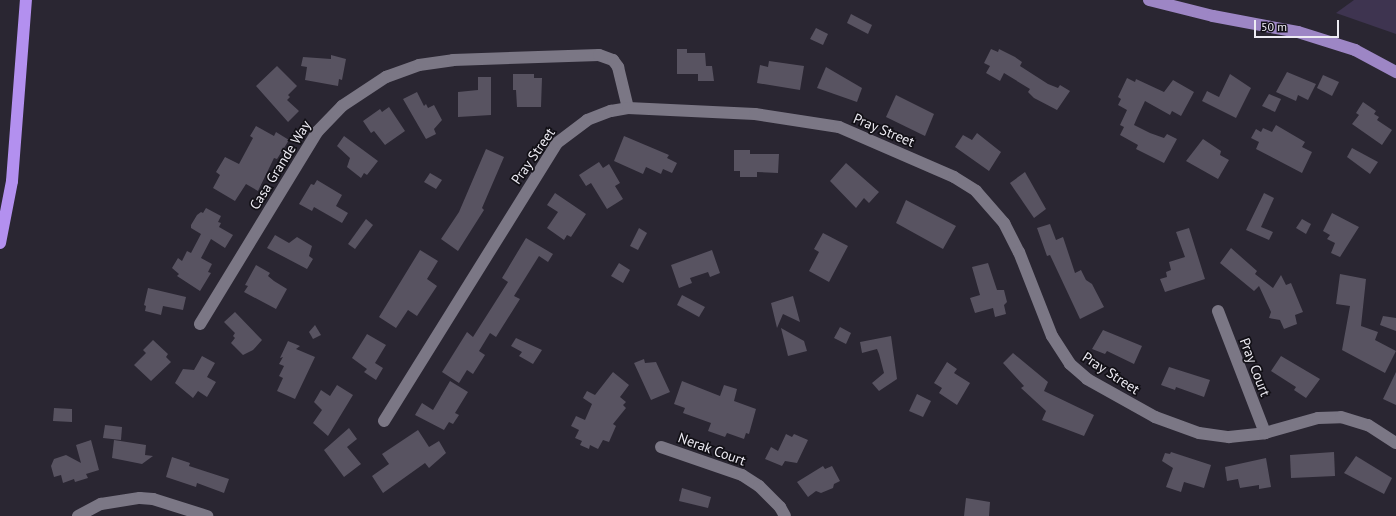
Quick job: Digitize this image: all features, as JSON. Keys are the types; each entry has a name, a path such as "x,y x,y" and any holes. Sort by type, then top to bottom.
{"highway":[{"path":"0,243 12,181 26,0"}],"main road":[{"path":"1149,0 1213,16 1298,32 1354,50 1396,72"}],"street":[{"name":"Casa Grande Way","path":"200,324 317,132 342,106 381,80 419,66 453,60 599,55 613,60 618,66 628,108"},
{"name":"Pray Street","path":"384,421 557,143 587,120 610,111 628,108 755,114 839,127 954,177 976,191 1004,224 1018,252 1057,346 1078,372 1155,417 1185,429 1229,437 1265,433 1318,418 1341,417 1368,426 1396,443"},
{"name":"Pray Court","path":"1218,311 1265,433"},
{"name":"Nerak Court","path":"661,447 742,474 759,486 780,507 784,516"},
{"path":"78,516 101,504 140,498 153,499 207,516"}],"shaded area":[{"path":"1354,0 1396,0 1396,34 1336,13"}],"building":[{"path":"851,14 872,25 868,34 847,23"},
{"path":"816,28 828,34 823,45 810,39"},
{"path":"677,49 687,49 687,53 705,53 706,66 712,66 714,81 698,81 698,74 677,74"},
{"path":"991,49 998,52 999,49 1015,57 1022,62 1020,66 1048,84 1058,88 1060,85 1070,91 1057,110 1034,98 1028,92 1030,89 1004,73 1000,81 986,73 990,66 984,63"},
{"path":"331,55 346,59 342,80 339,79 338,86 305,80 307,67 301,66 303,57 331,59"},
{"path":"769,61 804,66 800,90 757,83 760,65 768,67"},
{"path":"277,66 297,86 288,95 290,97 287,100 299,111 288,122 256,86"},
{"path":"826,67 862,88 857,102 817,88"},
{"path":"1287,72 1316,84 1308,100 1298,95 1296,101 1276,92"},
{"path":"513,74 534,74 534,78 542,78 541,107 517,107 516,90 513,90"},
{"path":"1230,74 1251,88 1236,118 1202,101 1207,91 1219,97"},
{"path":"1323,75 1339,82 1332,96 1317,88"},
{"path":"478,77 491,77 491,115 458,117 458,92 478,90"},
{"path":"1127,78 1135,82 1136,79 1164,92 1173,80 1194,92 1181,116 1172,111 1170,115 1145,101 1134,125 1164,138 1167,134 1177,139 1164,163 1136,149 1138,145 1120,135 1124,127 1120,125 1127,110 1118,105 1121,99 1118,97"},
{"path":"417,92 424,106 426,104 428,108 434,105 442,120 434,129 436,134 426,139 403,99"},
{"path":"1269,94 1281,99 1275,112 1262,106"},
{"path":"896,95 934,114 925,136 886,117"},
{"path":"1363,102 1376,111 1374,114 1379,117 1377,120 1392,130 1382,145 1352,124 1359,115 1356,113"},
{"path":"389,107 405,131 385,145 374,131 371,133 363,121 380,109 382,112"},
{"path":"1276,125 1305,142 1302,147 1312,152 1302,173 1256,149 1259,142 1251,138 1256,129 1261,132 1263,128 1272,132"},
{"path":"256,126 274,136 276,132 289,140 277,159 274,158 258,191 246,184 235,201 213,188 220,175 216,172 225,157 239,164 253,138 250,136"},
{"path":"977,133 1001,152 989,171 955,147 963,135 972,140"},
{"path":"344,136 378,161 367,175 364,173 361,178 347,167 350,158 337,146"},
{"path":"624,136 669,155 667,158 677,163 672,173 663,169 661,174 646,167 643,174 614,161"},
{"path":"1203,139 1221,151 1220,155 1229,160 1218,179 1186,161"},
{"path":"1352,148 1378,162 1370,174 1347,157"},
{"path":"486,149 504,157 482,208 484,210 458,251 441,239 459,212"},
{"path":"734,150 750,150 750,154 779,154 778,173 757,172 757,177 740,177 740,171 734,171"},
{"path":"599,162 603,168 609,164 620,183 615,186 623,199 607,209 591,183 586,186 579,175"},
{"path":"846,163 879,192 869,203 864,198 856,208 830,181"},
{"path":"1025,172 1046,209 1034,218 1010,183"},
{"path":"430,173 442,180 436,189 424,182"},
{"path":"317,180 342,195 336,206 348,213 342,223 314,207 312,211 299,204 311,184 314,185"},
{"path":"555,193 586,214 571,237 567,235 564,240 547,228 558,212 547,205"},
{"path":"1264,193 1274,198 1261,227 1273,232 1269,240 1246,230"},
{"path":"906,200 956,226 943,249 896,223"},
{"path":"206,208 221,216 218,222 221,223 219,227 233,235 225,248 211,239 201,258 212,264 208,272 211,273 200,291 177,276 179,274 172,268 178,258 182,261 187,251 191,253 201,234 191,228 191,225 197,215 201,212 203,213"},
{"path":"1332,213 1359,227 1340,257 1331,253 1335,243 1327,239 1330,235 1323,231"},
{"path":"366,219 373,225 355,249 348,244"},
{"path":"1302,219 1311,224 1306,234 1296,228"},
{"path":"1050,224 1056,240 1063,237 1075,273 1081,270 1086,280 1092,284 1104,307 1080,319 1050,255 1047,256 1037,228"},
{"path":"639,228 647,233 638,250 630,246"},
{"path":"1189,228 1205,279 1165,292 1160,279 1167,277 1166,272 1171,270 1169,262 1185,257 1176,232"},
{"path":"823,233 848,246 829,282 809,271 819,252 814,249"},
{"path":"275,235 289,243 297,237 312,246 309,256 313,259 307,269 267,248"},
{"path":"526,238 553,254 548,262 539,256 514,296 520,299 496,337 490,333 479,351 485,355 473,374 467,370 459,383 442,372 467,332 473,337 508,282 502,278"},
{"path":"1231,248 1257,271 1255,274 1273,288 1281,275 1286,285 1291,283 1303,312 1295,315 1297,324 1284,329 1280,320 1269,318 1271,312 1259,286 1254,291 1220,263"},
{"path":"420,250 438,261 427,279 437,286 417,316 408,310 396,328 379,317"},
{"path":"712,250 720,273 710,277 708,272 690,278 692,283 679,288 671,265"},
{"path":"619,263 630,270 623,283 611,276"},
{"path":"988,263 997,290 1004,290 1007,302 1004,305 1006,314 995,317 993,308 975,313 970,298 980,295 972,267"},
{"path":"256,265 270,273 268,276 287,289 276,309 244,292 248,286 245,285"},
{"path":"1340,274 1366,279 1361,326 1378,332 1375,340 1396,351 1385,373 1342,350 1350,306 1336,304"},
{"path":"148,288 186,297 183,310 163,306 161,315 145,311 146,306 144,305"},
{"path":"682,295 705,307 699,317 677,305"},
{"path":"793,296 800,322 783,314 777,328 771,303"},
{"path":"235,312 262,340 253,350 243,355 231,343 235,338 233,336 235,333 224,322"},
{"path":"1383,316 1396,318 1396,331 1380,325"},
{"path":"315,325 321,335 313,339 309,332"},
{"path":"840,327 851,333 846,344 834,338"},
{"path":"781,328 804,341 807,351 788,356"},
{"path":"1103,330 1142,346 1134,364 1107,351 1105,354 1092,349"},
{"path":"367,334 386,345 375,363 383,368 376,380 364,372 367,369 352,358"},
{"path":"891,336 897,379 879,391 872,383 884,373 879,354 877,349 862,353 860,342"},
{"path":"516,338 542,350 533,364 519,356 522,352 511,346"},
{"path":"153,340 168,354 166,357 171,362 151,381 134,365 146,353 143,350"},
{"path":"288,341 300,346 296,349 315,357 295,399 277,391 283,378 279,376 284,366 279,364 283,357 280,358"},
{"path":"1013,353 1048,382 1044,391 1094,415 1084,436 1042,420 1046,411 1021,388 1024,386 1003,363"},
{"path":"202,356 215,363 207,377 216,382 207,397 198,391 193,398 175,383 183,369 194,370"},
{"path":"1281,356 1320,379 1306,398 1294,390 1296,387 1271,371"},
{"path":"644,359 645,363 656,362 670,392 651,400 634,363"},
{"path":"947,362 957,369 954,373 970,383 957,405 939,393 942,388 934,383"},
{"path":"1169,367 1210,380 1204,397 1176,387 1175,390 1161,385"},
{"path":"613,372 629,385 620,397 626,402 623,405 626,408 613,424 616,426 609,442 603,440 598,449 590,445 589,449 580,445 582,441 575,438 579,430 571,426 576,416 585,420 592,404 583,398 587,391 595,395"},
{"path":"1396,372 1396,405 1383,399"},
{"path":"450,381 468,392 455,413 459,415 453,424 449,422 444,430 415,415 422,403 433,410"},
{"path":"682,381 720,396 724,385 737,389 734,401 756,409 749,434 746,433 744,439 727,433 725,437 708,431 711,423 683,413 685,408 674,404"},
{"path":"337,385 353,395 328,436 313,423 322,410 314,402 321,390 330,396"},
{"path":"917,394 931,401 923,417 909,411"},
{"path":"54,408 72,409 72,422 53,421"},
{"path":"105,425 122,427 121,440 103,438"},
{"path":"349,428 357,439 347,447 361,464 344,477 324,450"},
{"path":"418,430 429,447 439,441 446,453 429,468 425,463 383,493 372,476 389,464 382,454"},
{"path":"786,434 792,437 794,434 808,440 797,463 785,461 782,466 765,459 771,447 778,451"},
{"path":"91,440 99,470 86,474 88,478 75,482 74,479 63,483 61,475 54,477 51,466 54,459 66,455 81,463 76,445"},
{"path":"114,440 146,445 145,455 153,456 142,464 112,458"},
{"path":"1171,452 1211,465 1204,488 1184,482 1181,492 1166,487 1173,468 1162,461 1165,453 1170,454"},
{"path":"1334,452 1335,476 1291,478 1290,455"},
{"path":"1356,456 1392,478 1384,494 1344,473"},
{"path":"172,457 190,463 189,466 229,479 224,493 197,483 196,487 166,477"},
{"path":"1266,458 1271,487 1259,489 1259,485 1240,488 1238,479 1227,481 1225,467"},
{"path":"823,466 825,469 832,466 840,481 834,484 833,488 821,493 816,491 808,497 797,482"},
{"path":"682,488 711,497 708,508 679,501"},
{"path":"966,498 990,502 989,516 964,516"}]}
